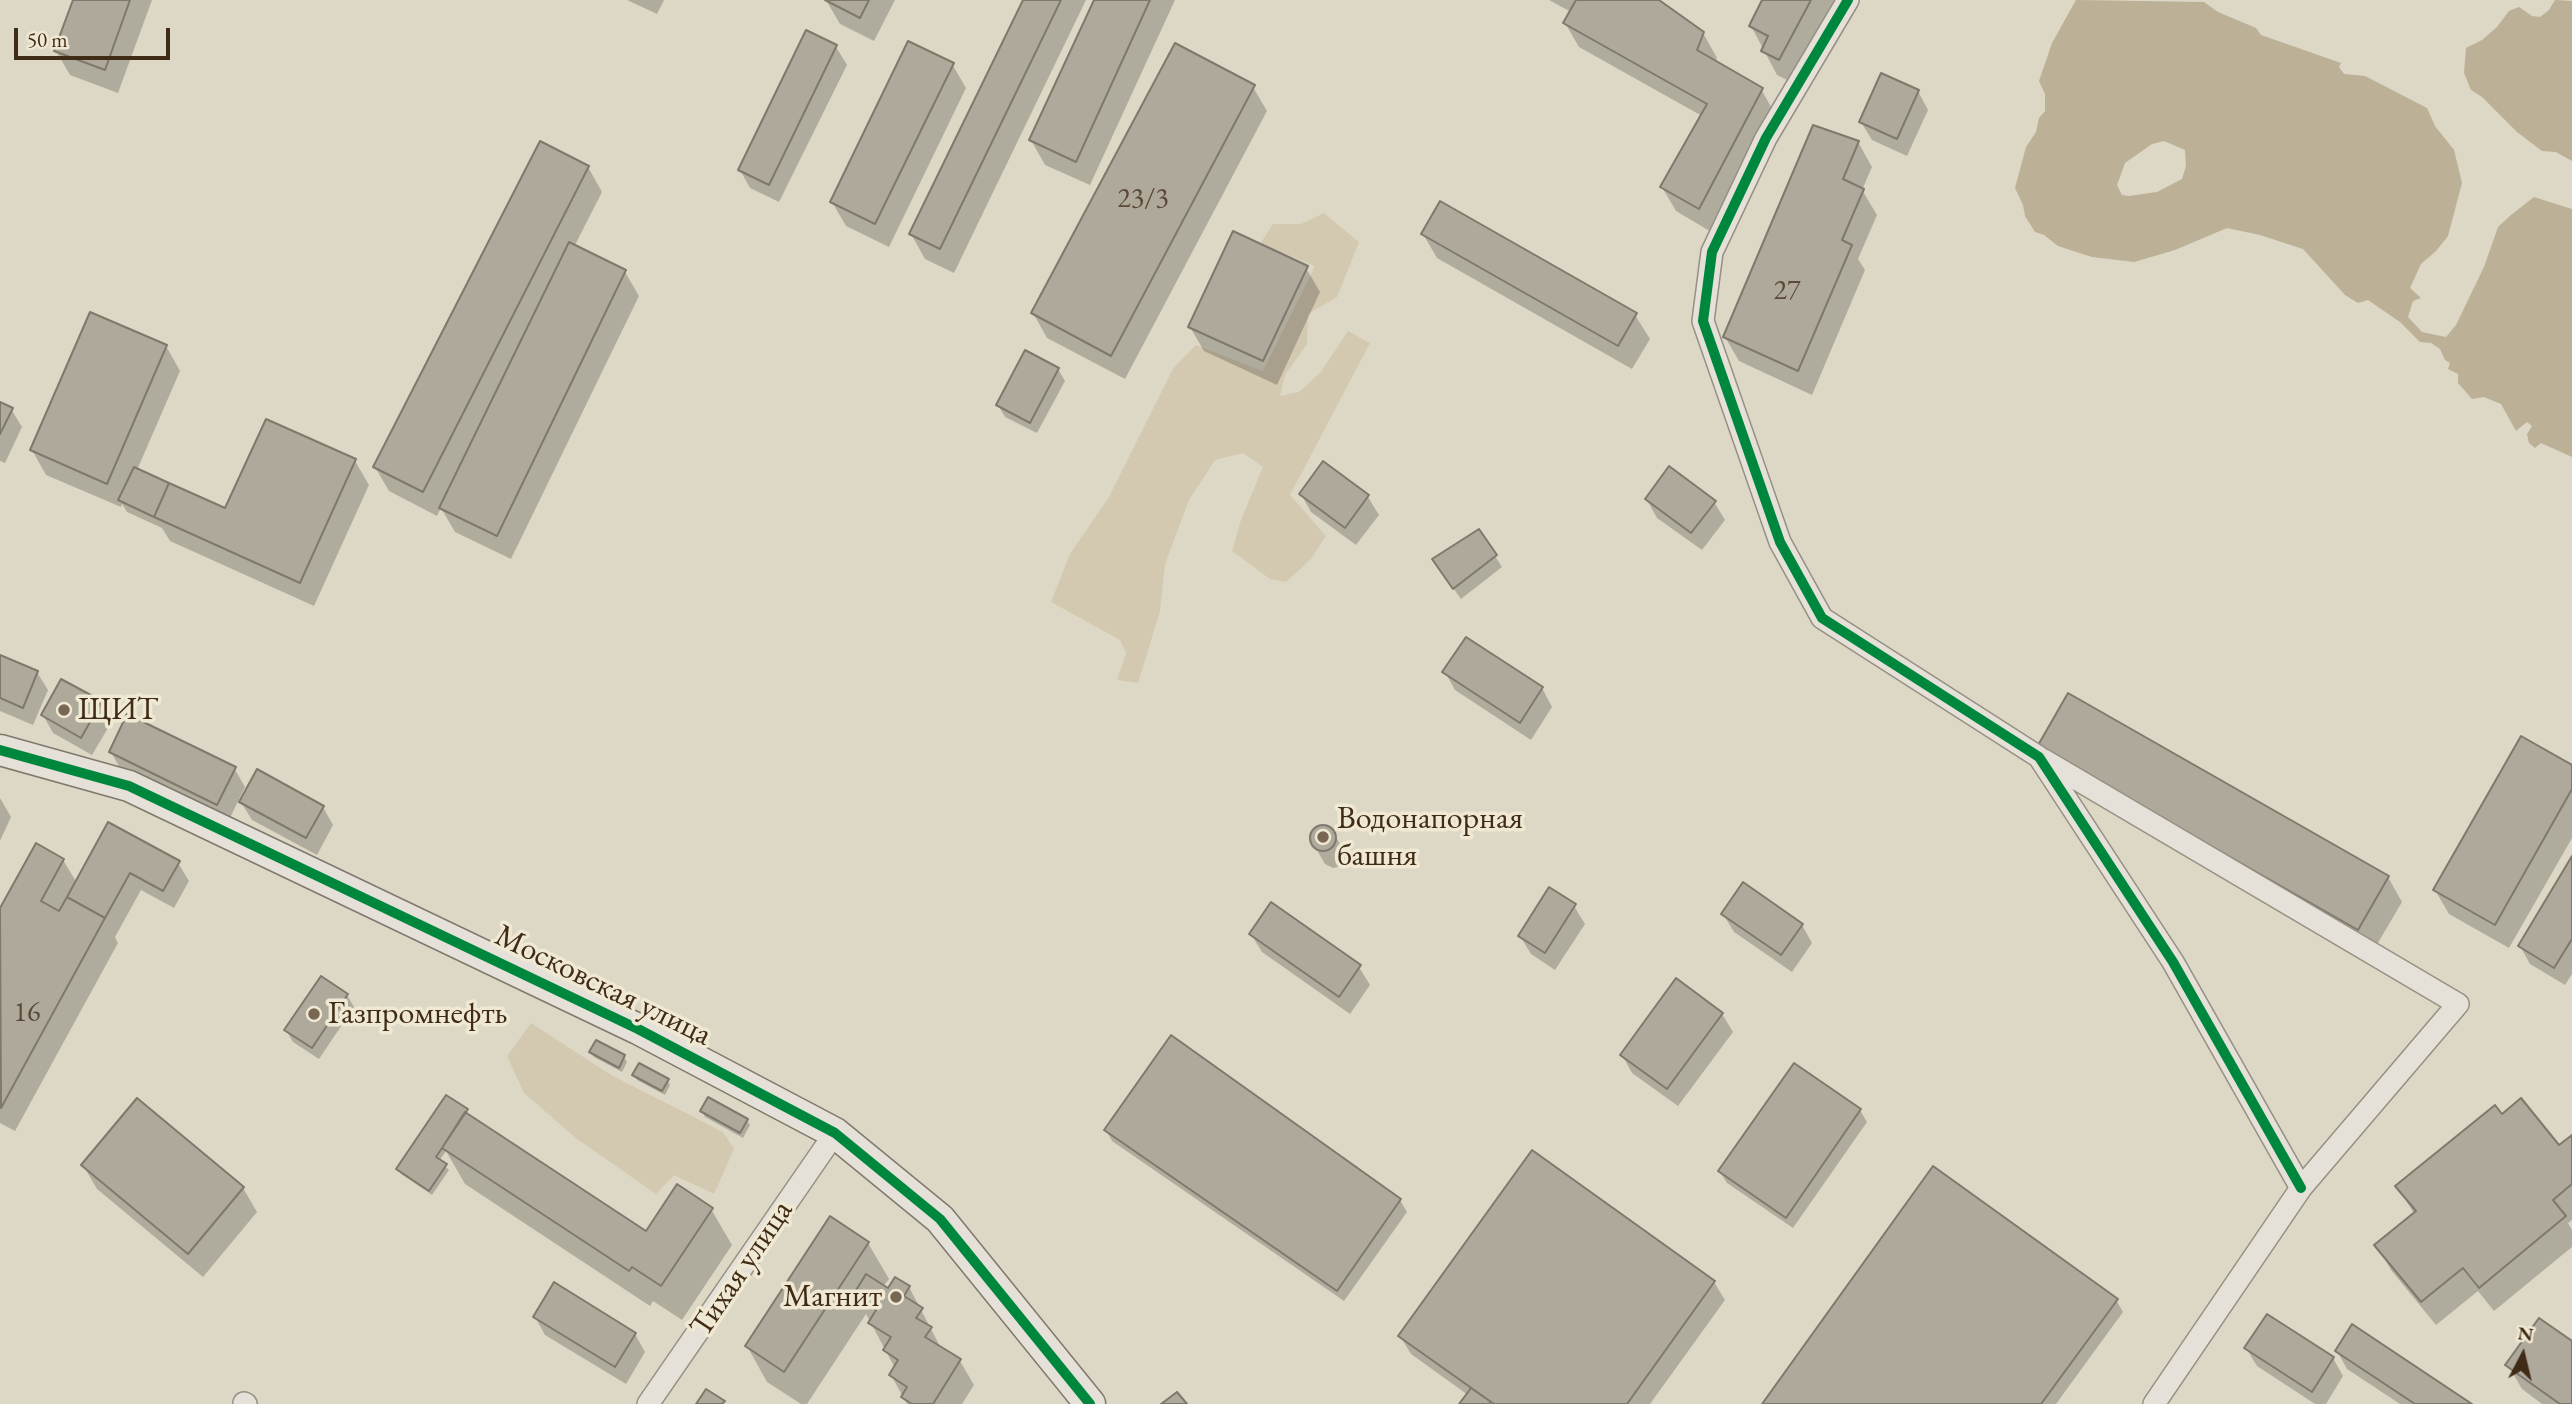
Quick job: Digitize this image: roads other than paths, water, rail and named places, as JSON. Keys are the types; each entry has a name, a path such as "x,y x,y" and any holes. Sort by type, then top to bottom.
{"street":[{"path":"1849,0 1766,138 1712,252 1703,321 1780,542 1822,618 2039,757 2458,1004 2301,1188 2154,1404"},
{"name":"Московская улица","path":"0,750 129,786 638,1029 835,1133 940,1219 1090,1404"},
{"path":"2039,757 2173,962 2301,1188"},
{"name":"Тихая улица","path":"649,1404 835,1133"}],"place":[{"name":"ЩИТ","path":"64,710"},
{"name":"Водонапорная башня","path":"1323,837"},
{"name":"Газпромнефть","path":"314,1014"},
{"name":"Магнит","path":"896,1297"}]}
